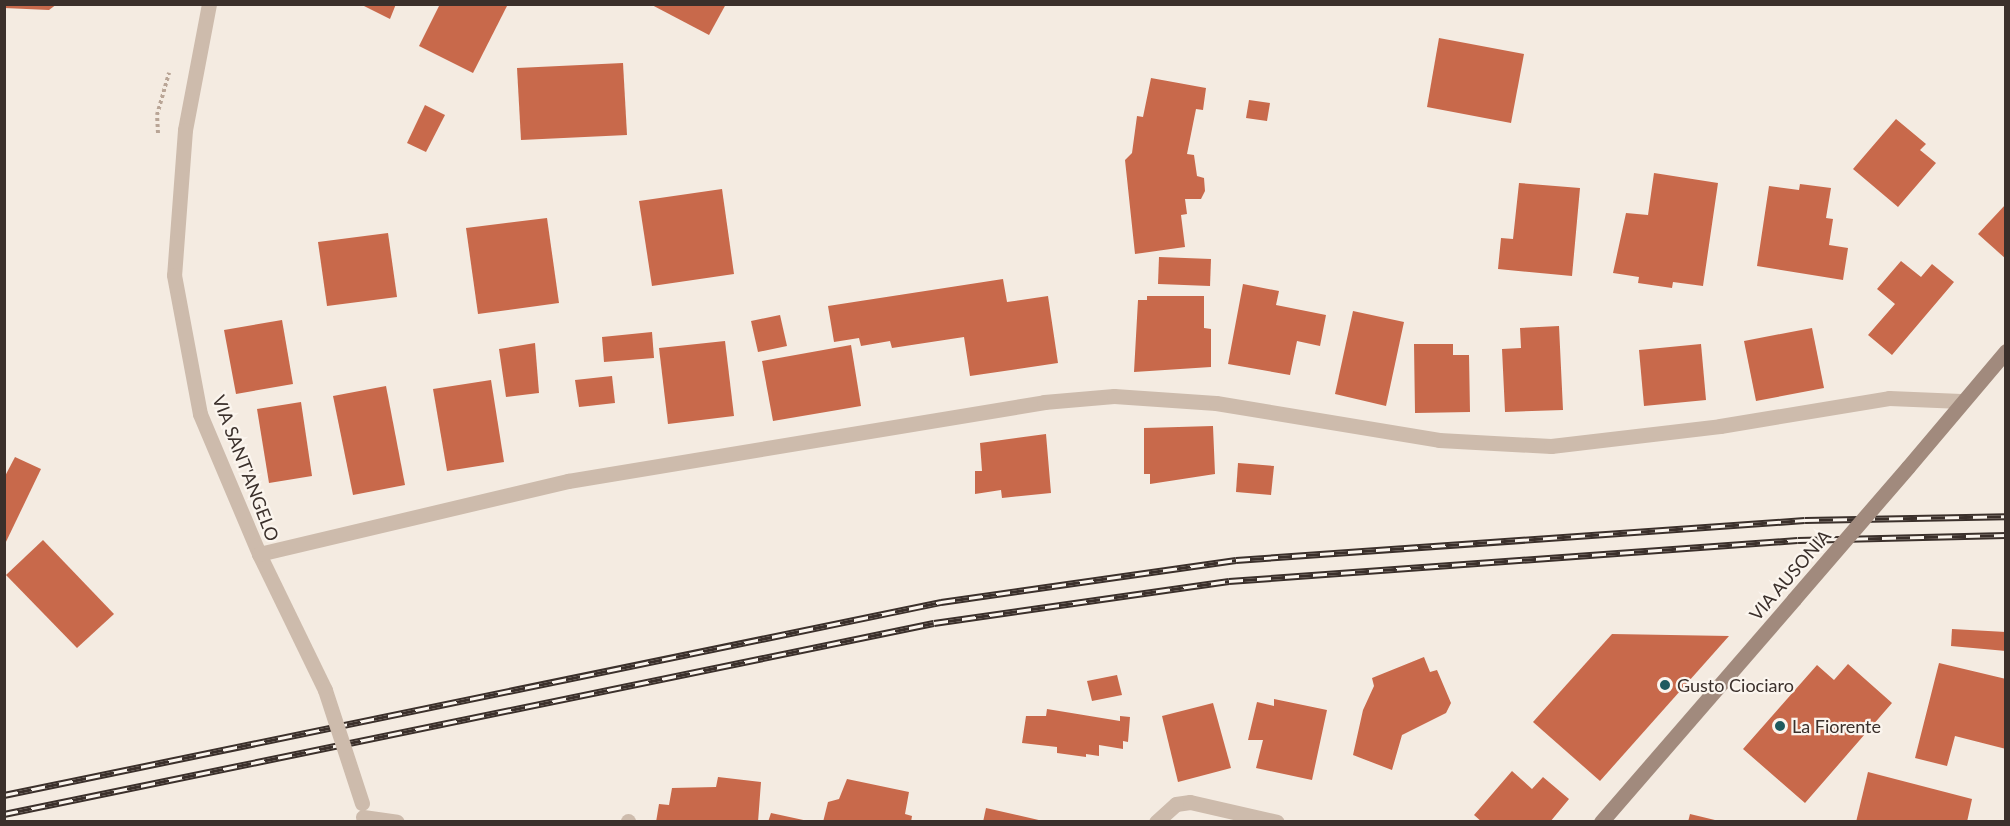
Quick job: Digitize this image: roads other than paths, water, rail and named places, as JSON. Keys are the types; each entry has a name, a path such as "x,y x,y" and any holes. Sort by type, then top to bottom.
{"street":[{"name":"VIA SANT'ANGELO","path":"209,4 185,130 174,275 201,414 258,554 325,690 362,814"},
{"name":"VIA AUSONIA","path":"1601,822 2006,351"},
{"path":"258,554 568,481 1044,402 1114,396 1216,403 1439,440 1551,446 1720,426 1889,398 1961,401"},
{"path":"1156,822 1176,804 1190,802 1277,822"},
{"path":"362,814 397,822"}],"railway":[{"path":"4,795 941,602 1236,560 1805,520 2006,516"},
{"path":"4,814 934,623 1229,581 1798,540 2006,535"}],"place":[{"name":"Gusto Ciociaro","path":"1665,685"},
{"name":"La Fiorente","path":"1780,726"}]}
